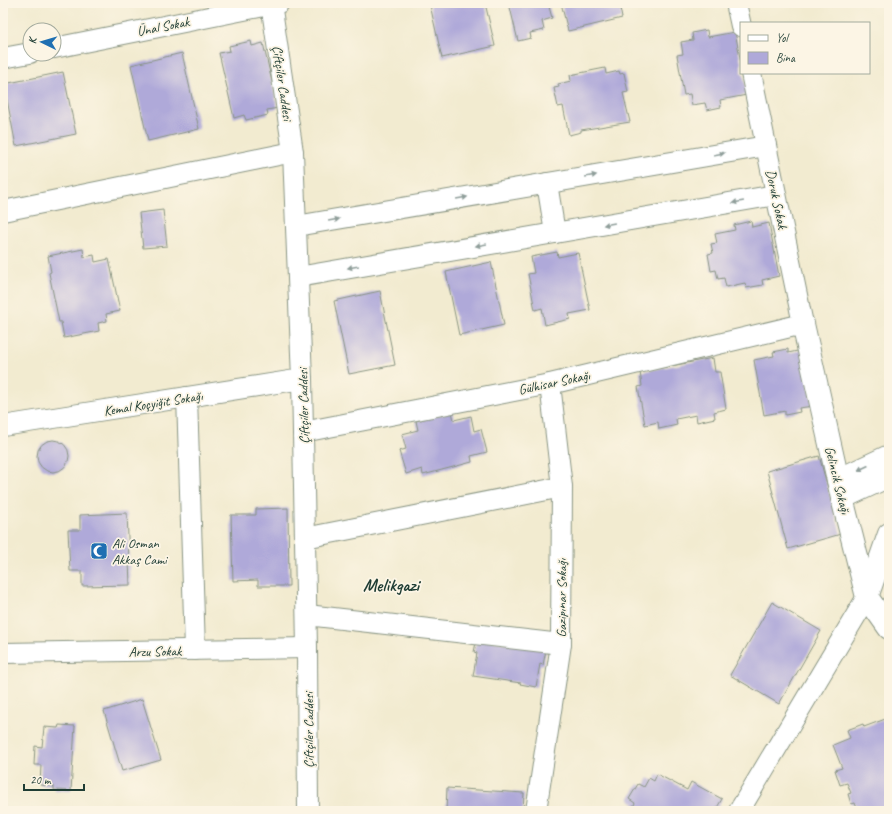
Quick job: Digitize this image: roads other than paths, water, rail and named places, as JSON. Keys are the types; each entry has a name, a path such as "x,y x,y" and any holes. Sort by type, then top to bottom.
{"street":[{"path":"736,3 740,22"},
{"name":"Ünal Sokak","path":"62,46 274,4"},
{"name":"Çiftçiler Caddesi","path":"274,4 293,152 302,379 308,648 308,811"},
{"path":"3,58 22,54"},
{"name":"Doruk Sokak","path":"751,74 803,324"},
{"path":"296,226 766,146"},
{"path":"3,211 293,152"},
{"path":"547,183 555,233"},
{"path":"298,277 776,195"},
{"name":"Gülhisar Sokağı","path":"303,432 550,384 803,324"},
{"name":"Gelincik Sokağı","path":"803,324 840,489 867,597 889,628"},
{"name":"Kemal Koçyiğit Sokağı","path":"3,426 302,379"},
{"name":"Gazipınar Sokağı","path":"536,811 561,644 562,487 550,384"},
{"path":"187,397 195,650"},
{"path":"840,489 889,456"},
{"path":"840,489 889,476"},
{"path":"305,538 562,487"},
{"path":"739,811 867,597 889,534"},
{"path":"307,615 561,644"},
{"name":"Arzu Sokak","path":"3,653 308,648"}],"place":[{"name":"Ali Osman Akkaş Cami","path":"99,551"}],"district":[{"name":"Melikgazi","path":"391,585"}]}
